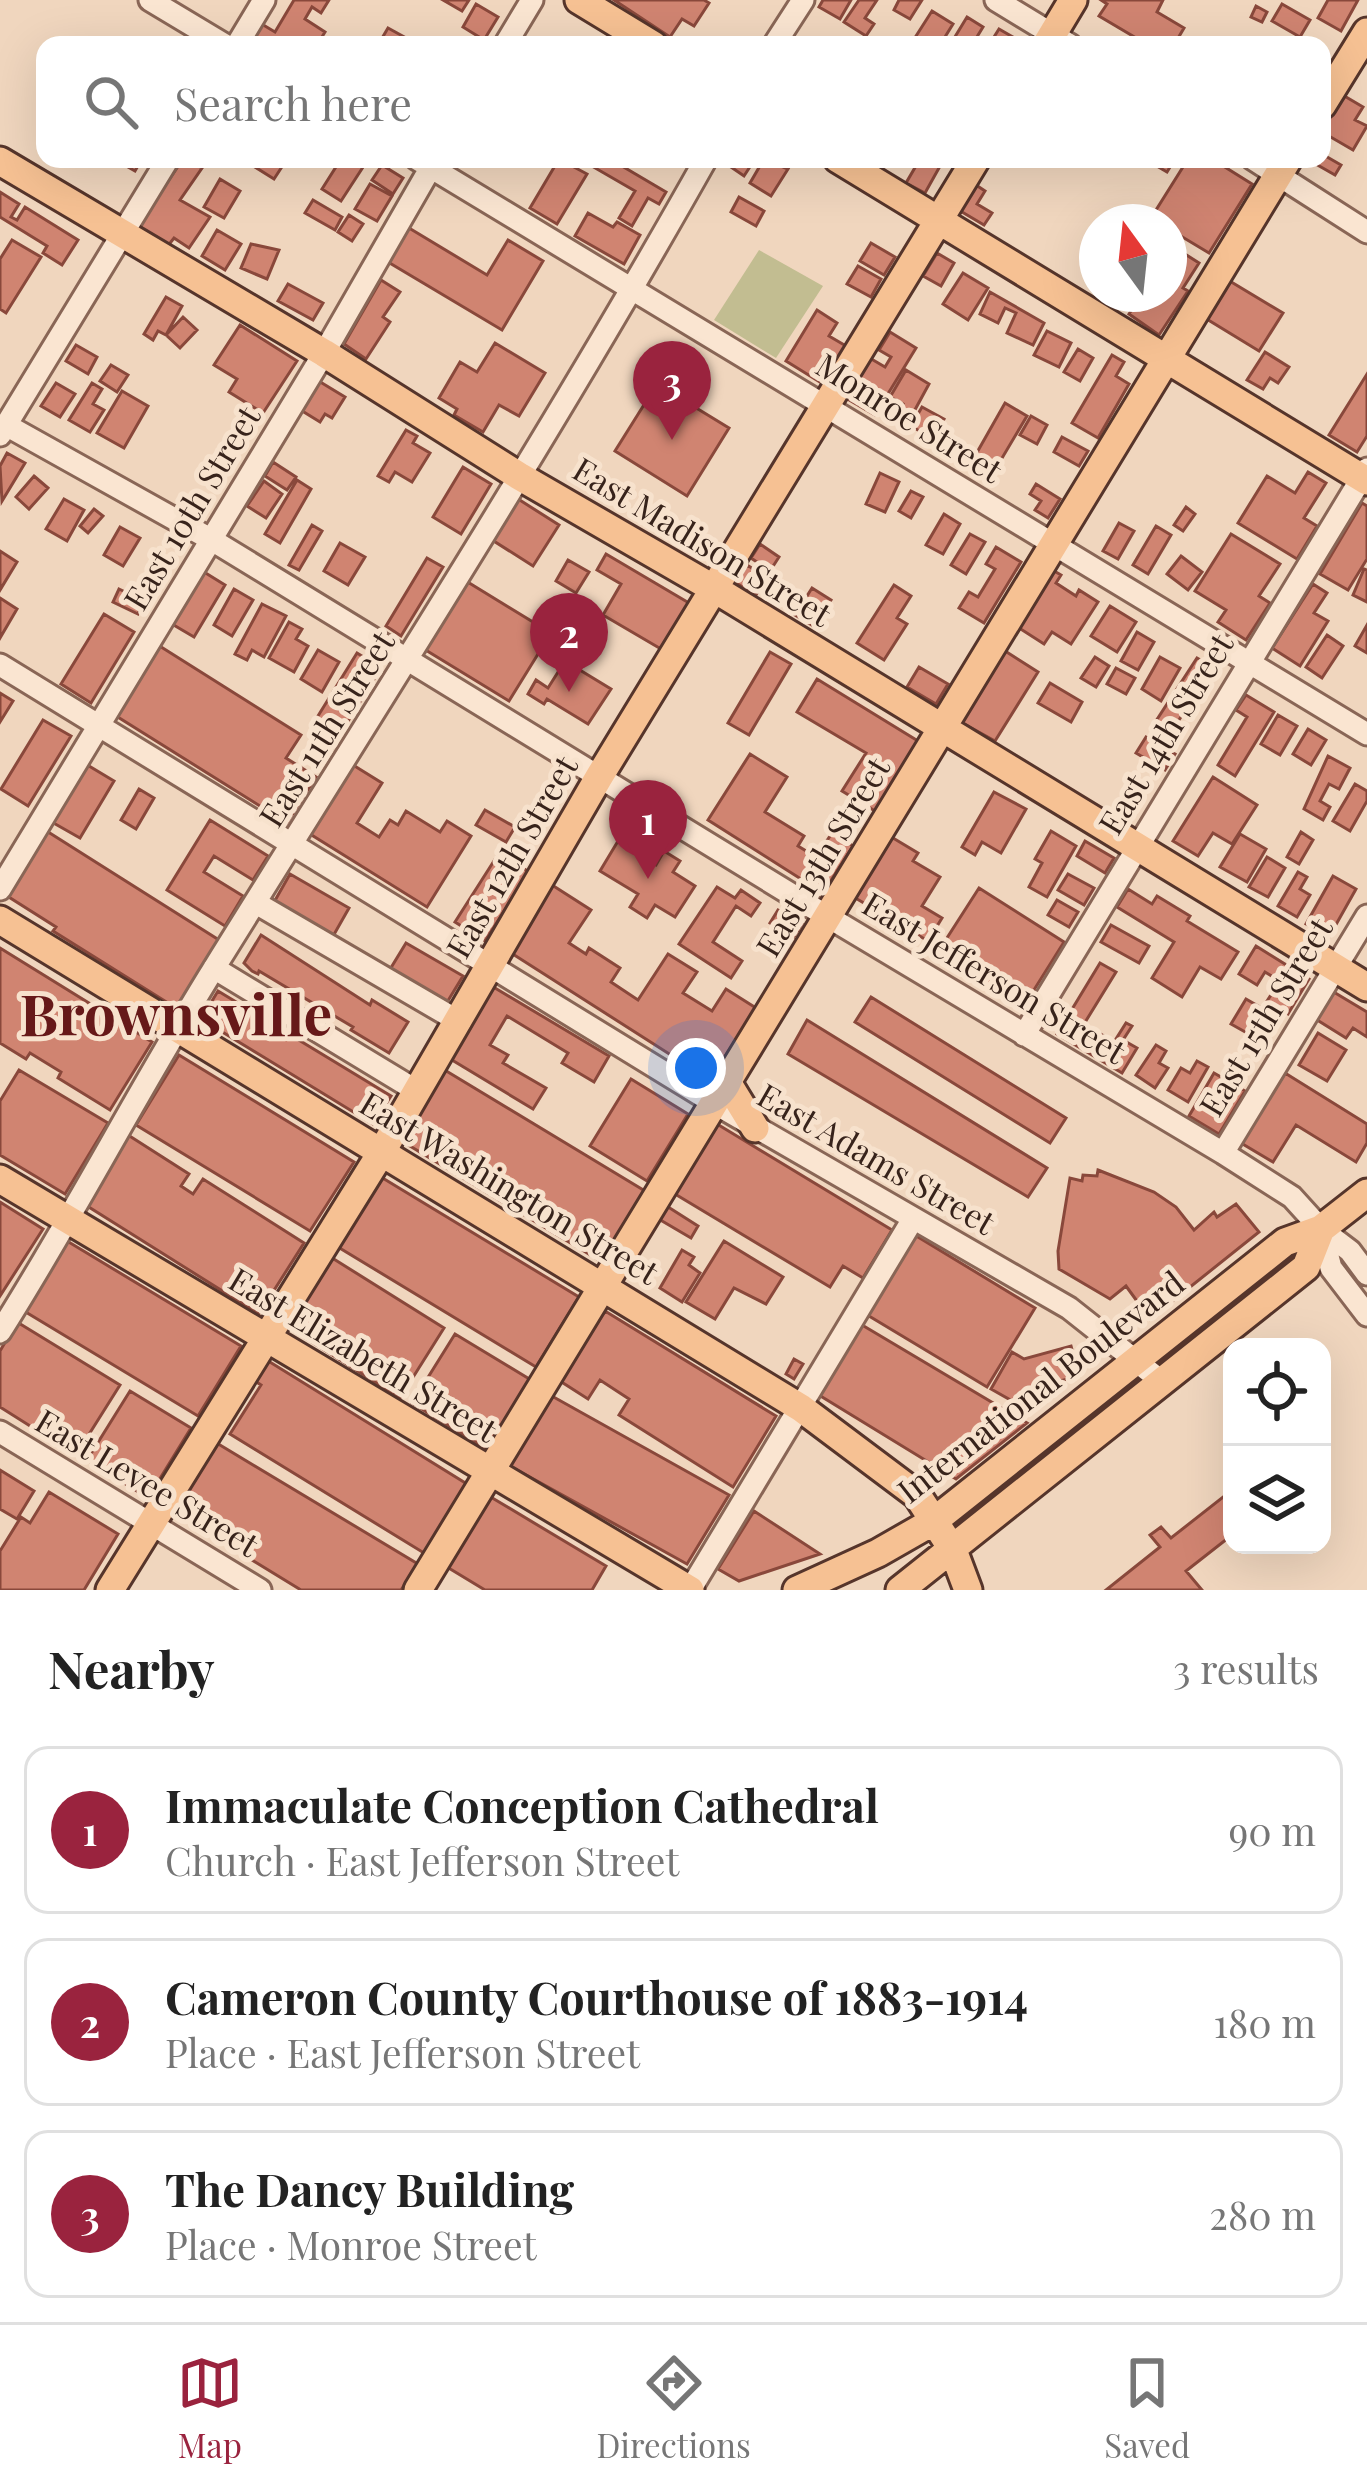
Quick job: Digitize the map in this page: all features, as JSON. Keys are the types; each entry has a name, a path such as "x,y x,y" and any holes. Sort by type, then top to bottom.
{"main road":[{"path":"579,0 638,36"},
{"path":"1058,36 1073,0"},
{"path":"1331,90 1367,32"},
{"name":"East Madison Street","path":"0,161 324,353 519,476 714,588 1367,987"},
{"path":"853,168 1166,360 1365,475"},
{"name":"East 12th Street","path":"110,1590 381,1153 599,777 970,168"},
{"name":"East 13th Street","path":"418,1590 1282,168"},
{"name":"East Washington Street","path":"0,920 801,1408 917,1496 953,1550 968,1590"},
{"path":"720,1093 755,1128"},
{"name":"East Elizabeth Street","path":"0,1180 690,1590"},
{"name":"International Boulevard","path":"796,1590 934,1521 1285,1242 1321,1229 1367,1192"},
{"name":"International Boulevard","path":"900,1590 1306,1267 1321,1229"}],"street":[{"path":"150,0 210,36"},
{"path":"242,36 264,0"},
{"path":"510,36 532,0"},
{"path":"780,36 803,0"},
{"path":"996,0 1049,36"},
{"path":"3,430 163,168"},
{"name":"East 10th Street","path":"0,889 324,353 425,168"},
{"name":"Monroe Street","path":"437,168 632,291 1367,734"},
{"name":"East 11th Street","path":"0,1332 214,968 408,660 632,291 701,168"},
{"path":"1284,168 1367,232"},
{"name":"East Jefferson Street","path":"3,430 212,540 1223,1153 1292,1197 1321,1229 1350,1251 1367,1274"},
{"name":"East 14th Street","path":"1024,1035 1365,475"},
{"name":"East Adams Street","path":"0,665 293,846 720,1093"},
{"path":"256,903 460,1022"},
{"name":"East 15th Street","path":"1223,1153 1367,916"},
{"path":"214,968 417,1091"},
{"name":"East Adams Street","path":"755,1128 1069,1308 1160,1380"},
{"path":"690,1590 914,1219"},
{"path":"1321,1229 1331,1268 1367,1315"},
{"name":"East Levee Street","path":"0,1432 260,1590"}],"shaded area":[{"path":"759,250 823,286 776,358 714,320"}],"building":[{"path":"294,0 329,0 321,13 312,7 305,19 325,32 323,36 252,36 260,23 275,32"},
{"path":"443,0 469,0 462,11"},
{"path":"614,0 709,3 694,26 682,19 668,36"},
{"path":"823,0 851,0 840,19 819,7"},
{"path":"859,0 877,0 865,18 874,24 866,36 844,22"},
{"path":"899,0 922,0 910,19 894,10"},
{"path":"1101,0 1163,0 1157,12 1184,28 1179,36 1133,36 1099,16 1107,4"},
{"path":"1328,0 1358,0 1341,31 1318,18"},
{"path":"476,4 498,17 486,36 463,27"},
{"path":"1282,4 1310,20 1301,36 1272,21"},
{"path":"1256,6 1267,12 1262,22 1251,17"},
{"path":"932,11 953,24 946,36 916,36"},
{"path":"967,17 983,27 978,36 955,36"},
{"path":"1341,94 1363,107 1355,120 1367,126 1353,150 1331,137 1331,114"},
{"path":"1331,159 1341,165 1335,175 1323,168 1331,168"},
{"path":"177,168 202,168 180,200 210,217 189,248 174,238 167,247 137,227"},
{"path":"257,168 281,168 274,179"},
{"path":"335,168 362,168 341,201 322,189"},
{"path":"380,168 403,178 393,194 372,180"},
{"path":"554,168 576,168 587,174 557,224 530,208"},
{"path":"595,168 625,168 666,192 659,204 648,198 632,226 619,218 635,191"},
{"path":"759,168 788,169 771,196 750,183"},
{"path":"915,168 939,168 925,193 906,183"},
{"path":"1182,168 1226,168 1252,184 1209,253 1187,240 1187,204 1160,204"},
{"path":"220,179 240,191 224,218 204,207"},
{"path":"973,183 985,191 977,204 992,213 984,225 957,209"},
{"path":"370,184 392,196 377,221 355,209"},
{"path":"0,192 19,204 11,217 17,220 25,207 78,240 62,265 43,253 47,246 0,217"},
{"path":"739,197 764,211 756,226 731,212"},
{"path":"313,200 342,217 335,230 305,213"},
{"path":"588,213 640,235 624,264 575,236"},
{"path":"349,215 363,224 352,241 338,232"},
{"path":"409,228 487,275 508,240 543,261 502,330 388,262"},
{"path":"217,230 241,244 225,270 202,256"},
{"path":"12,240 41,257 6,313 0,309 0,259"},
{"path":"871,243 895,257 884,275 860,261"},
{"path":"251,244 279,250 267,279 241,268"},
{"path":"937,253 954,263 941,286 923,276"},
{"path":"1187,255 1199,263 1187,282"},
{"path":"858,266 881,279 871,297 847,284"},
{"path":"963,273 988,288 968,320 943,304"},
{"path":"381,280 400,292 383,317 390,322 366,359 344,344"},
{"path":"1228,280 1283,313 1259,351 1205,318"},
{"path":"288,284 323,303 313,320 278,301"},
{"path":"990,292 1044,323 1033,345 1007,333 1016,313 1005,308 998,323 980,314"},
{"path":"166,297 182,306 166,335 158,331 153,340 144,334"},
{"path":"817,310 837,323 829,336 846,346 823,384 786,361"},
{"path":"1130,312 1174,312 1159,335"},
{"path":"183,317 197,330 180,348 166,335"},
{"path":"240,325 297,361 263,413 229,392 237,379 214,365"},
{"path":"1047,331 1071,343 1059,367 1034,355"},
{"path":"890,332 916,348 875,415 844,397 868,357 885,367 891,357 879,350"},
{"path":"495,343 545,373 519,416 499,405 483,432 454,415 457,409 439,398 460,362 477,372"},
{"path":"76,345 97,357 88,374 66,361"},
{"path":"1078,349 1093,358 1080,381 1064,372"},
{"path":"1265,352 1289,367 1278,383 1270,378 1263,389 1247,380"},
{"path":"1112,355 1124,362 1116,376 1129,384 1098,438 1072,423"},
{"path":"111,365 128,375 117,392 100,381"},
{"path":"906,370 929,384 911,417 900,410 903,404 890,397"},
{"path":"1367,374 1367,436 1357,452 1329,435"},
{"path":"317,380 345,397 332,418 325,414 320,422 299,409"},
{"path":"56,383 75,394 60,417 41,406"},
{"path":"92,383 102,389 93,404 104,410 90,432 69,420"},
{"path":"657,384 729,428 687,496 615,451"},
{"path":"122,391 148,406 124,448 97,433"},
{"path":"1005,403 1027,416 992,475 971,463"},
{"path":"922,407 944,419 933,439 911,426"},
{"path":"1031,416 1047,425 1037,444 1020,435"},
{"path":"406,430 417,436 413,443 430,453 412,482 395,472 389,482 378,476"},
{"path":"1062,437 1088,451 1079,466 1054,452"},
{"path":"7,453 25,463 2,501 0,466"},
{"path":"273,462 296,477 287,490 265,476"},
{"path":"463,467 491,484 461,534 433,517"},
{"path":"1308,472 1326,483 1304,518 1317,526 1297,559 1238,523 1267,476 1295,493"},
{"path":"880,473 899,482 885,512 866,504"},
{"path":"34,476 48,488 29,509 16,497"},
{"path":"297,480 311,489 280,543 265,534"},
{"path":"264,481 282,494 266,518 247,506"},
{"path":"1036,484 1060,499 1048,518 1035,510 1041,501 1030,494"},
{"path":"911,491 923,497 911,518 899,511"},
{"path":"515,497 559,525 533,566 489,538"},
{"path":"64,499 84,510 67,541 46,529"},
{"path":"1362,503 1367,506 1367,559 1348,590 1320,574"},
{"path":"1186,507 1195,514 1183,531 1174,525"},
{"path":"94,509 103,516 88,533 80,526"},
{"path":"944,514 960,524 943,554 926,545"},
{"path":"1119,523 1134,531 1118,559 1103,551"},
{"path":"312,525 322,531 299,570 289,565"},
{"path":"1156,526 1171,535 1148,574 1133,565"},
{"path":"120,527 140,538 123,566 104,555"},
{"path":"970,534 985,542 966,574 951,565"},
{"path":"1231,534 1280,564 1259,596 1270,603 1246,640 1218,622 1226,610 1195,591"},
{"path":"340,543 365,557 348,585 324,571"},
{"path":"760,544 779,557 770,571 751,558"},
{"path":"996,547 1021,562 984,623 959,608 969,592 978,597 995,569 986,564"},
{"path":"0,551 17,562 0,590"},
{"path":"606,554 689,603 661,649 603,615 621,584 597,570"},
{"path":"1181,556 1202,572 1188,590 1167,574"},
{"path":"427,558 443,567 401,636 386,626"},
{"path":"568,560 589,572 576,593 556,581"},
{"path":"747,565 766,577 756,595 736,583"},
{"path":"1049,568 1061,575 1056,583 1076,596 1079,590 1098,602 1071,644 1052,632 1044,644 1013,624"},
{"path":"1367,570 1367,602 1353,595"},
{"path":"204,572 225,585 194,637 172,624"},
{"path":"466,581 551,633 509,701 424,649"},
{"path":"1313,584 1327,593 1314,613 1328,621 1300,666 1272,648"},
{"path":"894,585 911,596 897,618 907,624 884,660 857,643"},
{"path":"812,588 831,600 815,627 795,615"},
{"path":"119,589 144,601 138,614 113,602"},
{"path":"234,589 253,600 232,636 214,625"},
{"path":"0,598 17,609 0,638"},
{"path":"262,604 286,616 264,657 252,650 247,660 235,654"},
{"path":"1110,606 1136,622 1117,652 1091,636"},
{"path":"104,614 134,632 91,703 61,684"},
{"path":"289,622 302,629 296,639 308,646 294,672 269,658"},
{"path":"1367,625 1367,653 1355,646"},
{"path":"1137,632 1154,642 1138,670 1121,661"},
{"path":"1327,635 1343,646 1322,678 1306,667"},
{"path":"158,645 301,735 286,758 316,777 287,823 113,714"},
{"path":"1002,649 1038,672 995,741 957,720"},
{"path":"318,650 339,662 322,692 301,679"},
{"path":"770,652 791,664 749,735 728,723"},
{"path":"357,653 381,668 337,739 313,724"},
{"path":"1095,657 1109,666 1096,687 1081,678"},
{"path":"1160,657 1180,668 1161,701 1142,689"},
{"path":"1197,658 1213,667 1170,734 1154,724"},
{"path":"565,661 611,689 588,724 547,699 544,704 528,694 536,680 548,688"},
{"path":"919,667 948,684 936,704 907,687"},
{"path":"1116,668 1135,678 1126,694 1107,684"},
{"path":"817,679 918,741 875,811 842,791 866,753 797,712"},
{"path":"1050,683 1082,702 1071,722 1038,703"},
{"path":"0,693 13,701 0,722"},
{"path":"1246,695 1274,712 1235,776 1218,765 1247,717 1236,710"},
{"path":"1278,715 1297,726 1280,755 1261,744"},
{"path":"43,720 71,736 28,806 1,789"},
{"path":"1308,729 1326,740 1311,765 1293,754"},
{"path":"1146,737 1175,754 1165,770 1136,753"},
{"path":"750,754 787,777 765,812 804,836 798,846 816,857 832,833 853,846 823,893 708,820"},
{"path":"1328,756 1350,768 1339,789 1329,784 1320,801 1330,807 1323,820 1304,809"},
{"path":"84,763 114,781 80,838 50,821"},
{"path":"353,765 382,783 357,823 379,837 390,820 398,825 406,811 440,832 447,821 471,836 427,907 310,834"},
{"path":"1213,777 1257,805 1232,844 1213,833 1198,856 1173,841"},
{"path":"1355,784 1367,791 1367,801 1350,831 1333,821"},
{"path":"139,789 154,798 136,829 121,820"},
{"path":"994,792 1026,809 1001,853 982,842 975,855 962,847"},
{"path":"485,810 515,827 506,842 476,825"},
{"path":"210,820 268,856 253,880 214,856 204,872 243,896 225,926 167,890"},
{"path":"45,830 219,940 176,1008 53,931 56,927 4,894"},
{"path":"1051,831 1076,846 1047,897 1029,887 1042,863 1035,859"},
{"path":"1301,832 1313,840 1299,864 1287,857"},
{"path":"1240,834 1266,849 1247,882 1220,867"},
{"path":"888,835 918,853 913,861 940,877 922,906 942,918 928,941 852,896"},
{"path":"618,841 656,865 664,851 680,861 673,872 695,886 675,917 655,905 647,918 630,907 638,894 600,871"},
{"path":"1085,841 1114,858 1105,873 1077,856"},
{"path":"499,853 529,872 485,941 455,922"},
{"path":"1267,857 1285,868 1268,897 1249,887"},
{"path":"1298,872 1307,877 1300,889 1310,895 1297,917 1278,906"},
{"path":"290,874 349,908 332,938 273,904"},
{"path":"1068,874 1094,888 1084,905 1058,890"},
{"path":"1333,876 1356,889 1329,937 1306,924"},
{"path":"552,885 591,910 569,943 586,954 589,948 620,968 611,982 638,1000 668,954 697,972 683,993 712,1011 726,989 756,1008 710,1080 508,951"},
{"path":"717,887 735,898 741,890 760,903 751,916 736,906 713,942 742,961 731,978 679,944"},
{"path":"979,888 1064,942 1022,1009 936,955"},
{"path":"1128,889 1152,904 1157,896 1238,952 1221,979 1200,967 1182,997 1152,978 1174,942 1117,907"},
{"path":"1057,900 1078,912 1069,927 1048,915"},
{"path":"778,910 802,924 794,937 770,923"},
{"path":"1111,925 1149,946 1139,963 1101,942"},
{"path":"261,935 370,1005 372,1000 408,1022 389,1053 351,1030 353,1027 252,971 244,963"},
{"path":"406,943 463,976 446,1004 389,971"},
{"path":"1256,946 1309,979 1288,1014 1267,1001 1280,981 1265,972 1257,985 1239,974"},
{"path":"0,948 152,1042 110,1110 58,1078 61,1072 30,1053 26,1059 0,1043"},
{"path":"1100,963 1116,972 1084,1024 1114,1042 1126,1023 1132,1026 1123,1040 1137,1048 1122,1073 1057,1034"},
{"path":"490,985 609,1056 594,1082 562,1063 568,1053 507,1016 490,1045 508,1055 503,1063 546,1088 533,1109 447,1057"},
{"path":"218,991 391,1096 373,1124 201,1019"},
{"path":"1332,991 1367,1012 1367,1037 1353,1028 1346,1038 1314,1018"},
{"path":"871,997 1066,1118 1050,1143 855,1022"},
{"path":"1246,999 1277,1017 1263,1042 1231,1024"},
{"path":"807,1020 1047,1168 1028,1197 788,1054"},
{"path":"1318,1033 1346,1050 1327,1081 1299,1065"},
{"path":"1156,1045 1166,1051 1159,1063 1168,1068 1155,1088 1136,1075"},
{"path":"179,1055 354,1162 310,1231 136,1125"},
{"path":"1197,1061 1208,1067 1188,1102 1168,1090 1181,1068 1190,1073"},
{"path":"443,1069 645,1191 602,1262 400,1140"},
{"path":"19,1070 108,1123 65,1194 0,1155 0,1101"},
{"path":"1214,1073 1245,1091 1219,1134 1189,1116"},
{"path":"1285,1073 1367,1124 1367,1143 1356,1162 1296,1125 1273,1162 1241,1143"},
{"path":"631,1079 688,1114 647,1181 590,1146"},
{"path":"717,1124 892,1230 863,1278 843,1266 830,1287 675,1194"},
{"path":"128,1135 189,1174 181,1186 193,1194 203,1179 304,1243 259,1314 84,1204"},
{"path":"1098,1170 1154,1192 1176,1207 1194,1230 1214,1212 1217,1217 1236,1204 1259,1232 1150,1319 1126,1286 1110,1299 1059,1269 1070,1178 1082,1181 1083,1175 1097,1176"},
{"path":"376,1174 579,1297 536,1367 333,1244"},
{"path":"0,1202 43,1229 0,1296"},
{"path":"665,1205 698,1226 691,1238 657,1218"},
{"path":"913,1234 1035,1308 987,1387 864,1313"},
{"path":"67,1241 241,1346 198,1416 24,1311"},
{"path":"724,1241 783,1277 766,1304 734,1288 715,1319 686,1302"},
{"path":"682,1250 694,1257 689,1265 700,1273 682,1302 660,1288"},
{"path":"329,1256 444,1328 400,1398 285,1325"},
{"path":"605,1311 776,1416 733,1487 619,1415 629,1399 600,1380 588,1399 560,1381"},
{"path":"17,1322 120,1385 76,1455 0,1407 0,1351"},
{"path":"857,1322 1027,1423 956,1479 814,1392"},
{"path":"455,1334 531,1380 488,1450 412,1403"},
{"path":"1071,1346 1079,1376 1033,1388 1023,1407 991,1389 1012,1352 1024,1359"},
{"path":"265,1359 467,1484 424,1553 230,1434 261,1385 252,1379"},
{"path":"794,1359 803,1364 794,1379 786,1374"},
{"path":"130,1391 191,1428 148,1498 87,1460"},
{"path":"550,1395 729,1495 687,1564 510,1466"},
{"path":"215,1442 418,1564 401,1590 301,1590 172,1511"},
{"path":"0,1470 34,1491 17,1519 0,1509"},
{"path":"49,1492 118,1534 84,1590 0,1590 0,1551 21,1517 30,1523"},
{"path":"489,1496 606,1566 592,1590 485,1590 447,1567"},
{"path":"1223,1497 1223,1542 1186,1571 1202,1590 1106,1590 1160,1547 1150,1535 1161,1527 1171,1538"},
{"path":"754,1511 820,1554 739,1581 718,1569"}],"place":[{"name":"The Dancy Building","path":"672,440"},
{"name":"Cameron County Courthouse of 1883-1914","path":"569,692"},
{"name":"Immaculate Conception Cathedral","path":"648,879"}],"district":[{"name":"Brownsville","path":"176,1016"}]}
